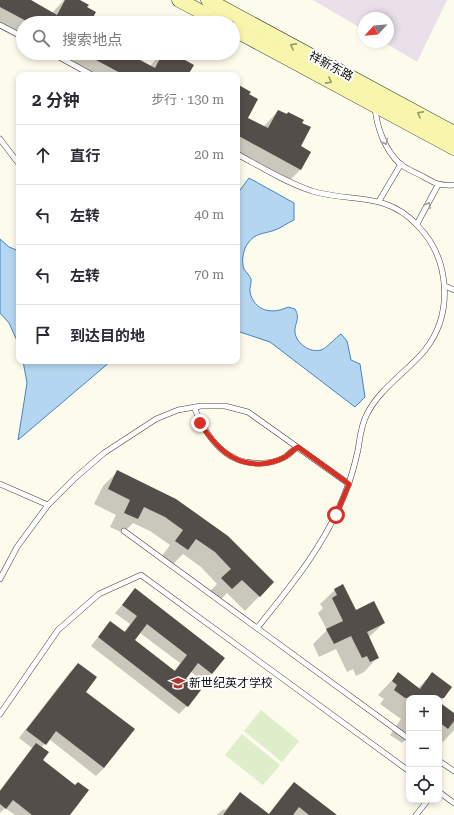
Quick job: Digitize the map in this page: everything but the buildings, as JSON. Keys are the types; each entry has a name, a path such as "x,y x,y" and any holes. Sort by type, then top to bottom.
{"street":[{"path":"179,0 209,16"},
{"name":"祥新东路","path":"208,0 238,16"},
{"name":"祥新东路","path":"240,17 454,133"},
{"name":"祥新东路","path":"240,33 454,148"}],"lane":[{"path":"0,25 16,33"},
{"path":"65,60 87,72"},
{"path":"374,105 382,137 393,156 401,164 438,185 454,185"},
{"path":"0,139 16,160"},
{"path":"240,156 278,176 311,190 329,195 379,201 400,211 418,224 432,242 441,263 445,286 444,308 437,330 433,337 425,350 376,400 366,415 360,432 358,450 349,484 336,515 313,555 257,628"},
{"path":"379,201 401,164"},
{"path":"418,224 438,185"},
{"path":"445,286 454,290"},
{"path":"0,579 17,547 48,505 75,478 104,454 156,419 178,410 201,406 225,406 248,412 349,484"},
{"path":"194,407 200,423 210,438 222,451 237,460 253,464 269,463 284,457 298,447"},
{"path":"0,484 48,505"},
{"path":"124,531 406,737"},
{"path":"0,714 58,630 99,594 141,575 406,768"},
{"path":"442,762 454,771"},
{"path":"442,794 454,803"},
{"path":"416,815 426,803"}],"shaded area":[{"path":"313,0 447,0 417,62 394,48 394,12 358,12 358,26"}],"green space":[{"path":"261,710 299,741 282,762 244,731"},
{"path":"242,734 280,765 263,785 225,755"}],"water":[{"path":"249,178 294,203 294,220 275,230 253,237 245,249 243,266 251,279 250,290 252,298 255,303 264,310 276,311 288,307 295,309 297,312 295,330 296,337 301,344 308,349 317,351 321,350 341,334 347,341 351,360 360,364 365,397 355,407 270,342 240,332 240,190"},
{"path":"0,239 9,247 16,250 16,338 9,323 0,313"},
{"path":"24,364 107,364 18,440 27,383"}],"place":[{"name":"新世纪英才学校","path":"178,683"}],"route":[{"path":"200,423 210,438 222,451 237,460 253,464 269,463 284,457 298,447 349,484 336,515"}]}
